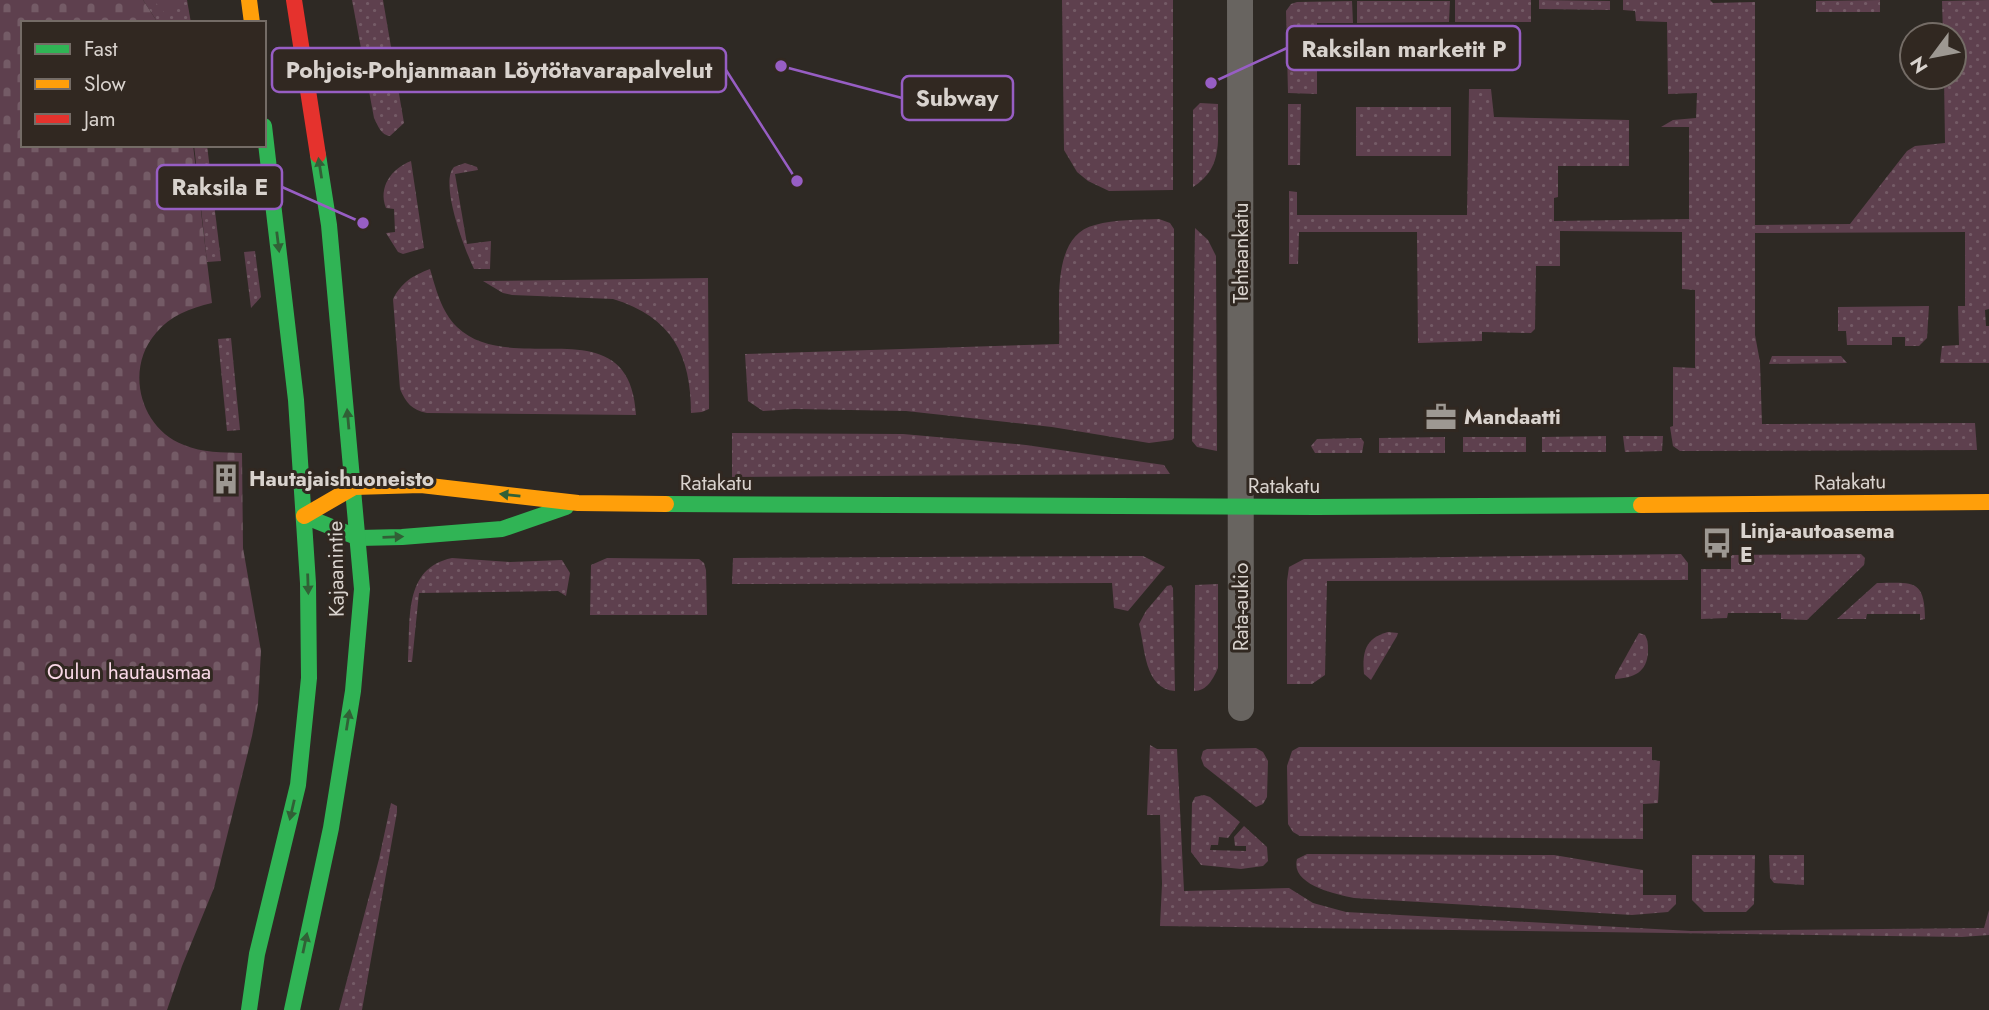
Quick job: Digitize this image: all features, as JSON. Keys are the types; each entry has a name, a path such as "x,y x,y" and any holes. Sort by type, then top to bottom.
{"street":[{"path":"249,0 252,21"},
{"name":"Kajaanintie","path":"292,1010 331,828 353,691 362,589 329,225 294,0"},
{"name":"Tehtaankatu","path":"1240,0 1242,507"},
{"name":"Kajaanintie","path":"249,1010 257,954 298,785 309,678 304,516 296,400 266,143"},
{"name":"Ratakatu","path":"304,516 354,487 421,485 578,503 1242,507 1989,502"},
{"name":"Ratakatu","path":"304,516 359,538 402,537 502,529 578,503"},
{"name":"Rata-aukio","path":"1241,708 1242,507"}],"green space":[{"name":"Oulun hautausmaa","path":"0,0 143,0 157,21 21,21 21,147 193,147 212,303 181,314 156,333 146,347 139,379 147,411 156,425 169,437 198,449 242,453 243,548 261,651 258,704 214,888 167,1010 0,1010"},
{"path":"143,0 187,0 191,21 157,21"},
{"path":"153,0 176,0 177,9 165,13"},
{"path":"352,0 383,0 404,123 390,136 382,132 374,118"},
{"path":"1062,0 1173,0 1173,190 1109,191 1088,181 1077,172 1064,150"},
{"path":"1455,0 1531,0 1531,22 1455,22"},
{"path":"1539,0 1610,1 1610,10 1539,9"},
{"path":"1623,0 1755,2 1755,225 1850,224 1907,151 1915,146 1945,143 1944,91 1968,91 1968,21 1943,21 1942,1 1989,0 1989,309 1985,310 1986,326 1989,326 1989,363 1940,363 1942,346 1959,345 1958,306 1965,306 1965,232 1755,233 1755,335 1760,362 1762,424 1975,423 1977,450 1680,451 1673,446 1670,427 1673,426 1673,367 1695,368 1695,290 1682,289 1682,232 1560,231 1560,266 1536,266 1535,329 1531,333 1482,332 1482,341 1418,343 1417,232 1299,232 1298,264 1289,264 1289,191 1297,192 1297,215 1467,215 1469,89 1491,89 1494,117 1629,120 1629,166 1558,166 1558,197 1554,198 1554,221 1689,219 1689,127 1661,127 1673,120 1696,118 1697,93 1668,94 1667,22 1636,21 1635,11 1623,10"},
{"path":"1880,0 1880,12 1816,12 1816,1"},
{"path":"1352,1 1353,23 1317,23 1317,94 1288,93 1286,11 1291,4 1297,2"},
{"path":"1357,1 1450,1 1449,22 1357,23"},
{"path":"1200,103 1218,104 1218,140 1215,161 1203,179 1193,187 1193,110"},
{"path":"1288,104 1301,104 1300,165 1288,165"},
{"path":"1356,107 1451,107 1451,156 1356,156"},
{"path":"194,147 207,147 221,261 207,262"},
{"path":"411,161 424,248 403,254 398,252 386,233 395,232 394,209 386,208 384,193 392,174"},
{"path":"465,163 477,167 478,170 455,174 467,244 491,241 490,269 474,269 451,201 450,175 454,167"},
{"path":"1159,219 1170,223 1174,229 1172,440 1149,443 1052,427 906,411 763,411 748,401 745,354 1059,344 1060,276 1070,243 1080,232 1095,225"},
{"path":"1195,228 1208,240 1216,256 1217,451 1197,447 1192,441"},
{"path":"255,251 261,297 251,308 244,252"},
{"path":"430,269 443,307 457,327 480,341 507,347 591,352 613,361 629,381 636,415 427,413 413,408 400,389 393,299 408,280"},
{"path":"708,278 709,409 691,413 687,373 682,356 664,328 650,316 613,299 512,295 503,293 483,281"},
{"path":"1929,306 1927,338 1919,346 1905,346 1905,337 1892,337 1892,345 1847,345 1846,331 1838,331 1838,307"},
{"path":"231,338 240,430 227,431 218,339"},
{"path":"1772,356 1841,356 1847,363 1769,364"},
{"path":"732,433 903,434 1026,445 1164,465 1170,474 732,477"},
{"path":"1606,436 1606,452 1542,452 1542,437"},
{"path":"1623,436 1663,436 1662,451 1625,452"},
{"path":"1445,437 1445,453 1379,453 1379,438"},
{"path":"1463,437 1526,437 1526,452 1463,452"},
{"path":"1361,438 1364,442 1362,453 1315,453 1311,446 1317,439"},
{"path":"1681,554 1688,563 1688,580 1327,581 1325,675 1312,684 1287,684 1287,581 1289,567 1304,559"},
{"path":"1861,554 1865,558 1864,565 1807,620 1781,619 1781,613 1728,613 1727,618 1701,619 1701,569 1731,569 1731,555"},
{"path":"1143,556 1165,567 1128,611 1114,608 1112,583 732,584 733,558"},
{"path":"452,558 510,562 562,560 570,573 566,596 558,591 419,593 412,662 408,662 410,614 417,585 424,573 436,564"},
{"path":"607,558 699,559 706,570 707,615 590,615 591,565"},
{"path":"1877,583 1914,586 1922,596 1925,619 1920,620 1920,614 1867,614 1866,619 1837,619"},
{"path":"1218,584 1218,668 1206,687 1194,691 1195,585"},
{"path":"1171,585 1175,691 1157,683 1152,675 1139,624 1146,611 1167,586"},
{"path":"1388,632 1398,633 1371,680 1364,674 1367,647 1374,638"},
{"path":"1639,633 1645,635 1648,643 1645,665 1634,675 1615,679 1615,676"},
{"path":"1150,745 1157,749 1177,749 1184,891 1289,888 1313,903 1346,912 1691,931 1984,928 1989,910 1989,935 1962,937 1160,926 1160,815 1147,815"},
{"path":"1299,747 1652,747 1652,760 1660,761 1658,803 1643,804 1643,839 1300,836 1293,832 1288,824 1287,766 1292,751"},
{"path":"1256,748 1263,752 1268,761 1267,797 1263,804 1256,807 1204,766 1201,758 1203,751 1207,749"},
{"path":"1204,795 1240,822 1228,838 1219,837 1218,845 1211,845 1210,850 1246,851 1246,846 1235,846 1234,837 1244,826 1267,847 1268,861 1263,866 1241,869 1201,865 1191,852 1192,803 1195,797"},
{"path":"391,803 397,806 397,812 362,1010 339,1010 379,859"},
{"path":"1307,854 1554,855 1643,870 1643,895 1676,895 1676,904 1668,912 1632,915 1354,898 1307,882 1300,875 1297,859"},
{"path":"1692,855 1755,855 1754,904 1746,912 1704,912 1692,900"},
{"path":"1769,855 1804,855 1804,885 1774,883 1770,878"}],"traffic: fast":[{"path":"249,1010 257,954 298,785 309,678 308,583 296,400 266,143"},
{"path":"292,1010 331,828 353,691 362,589 329,225 318,155"},
{"path":"666,504 1316,507 1641,505"},
{"path":"304,516 359,538 402,537 502,529 566,507"}],"traffic: slow":[{"path":"249,0 252,21"},
{"path":"304,516 354,487 421,485 578,503 666,504"},
{"path":"1641,505 1989,502"}],"traffic: jam":[{"path":"294,0 318,155"}],"place":[{"name":"Subway","path":"781,66"},
{"name":"Raksilan marketit P","path":"1211,83"},
{"name":"Pohjois-Pohjanmaan Löytötavarapalvelut","path":"797,181"},
{"name":"Raksila E","path":"363,223"},
{"name":"Mandaatti","path":"1441,417"},
{"name":"Hautajaishuoneisto","path":"226,479"},
{"name":"Linja-autoasema E","path":"1717,543"}]}
